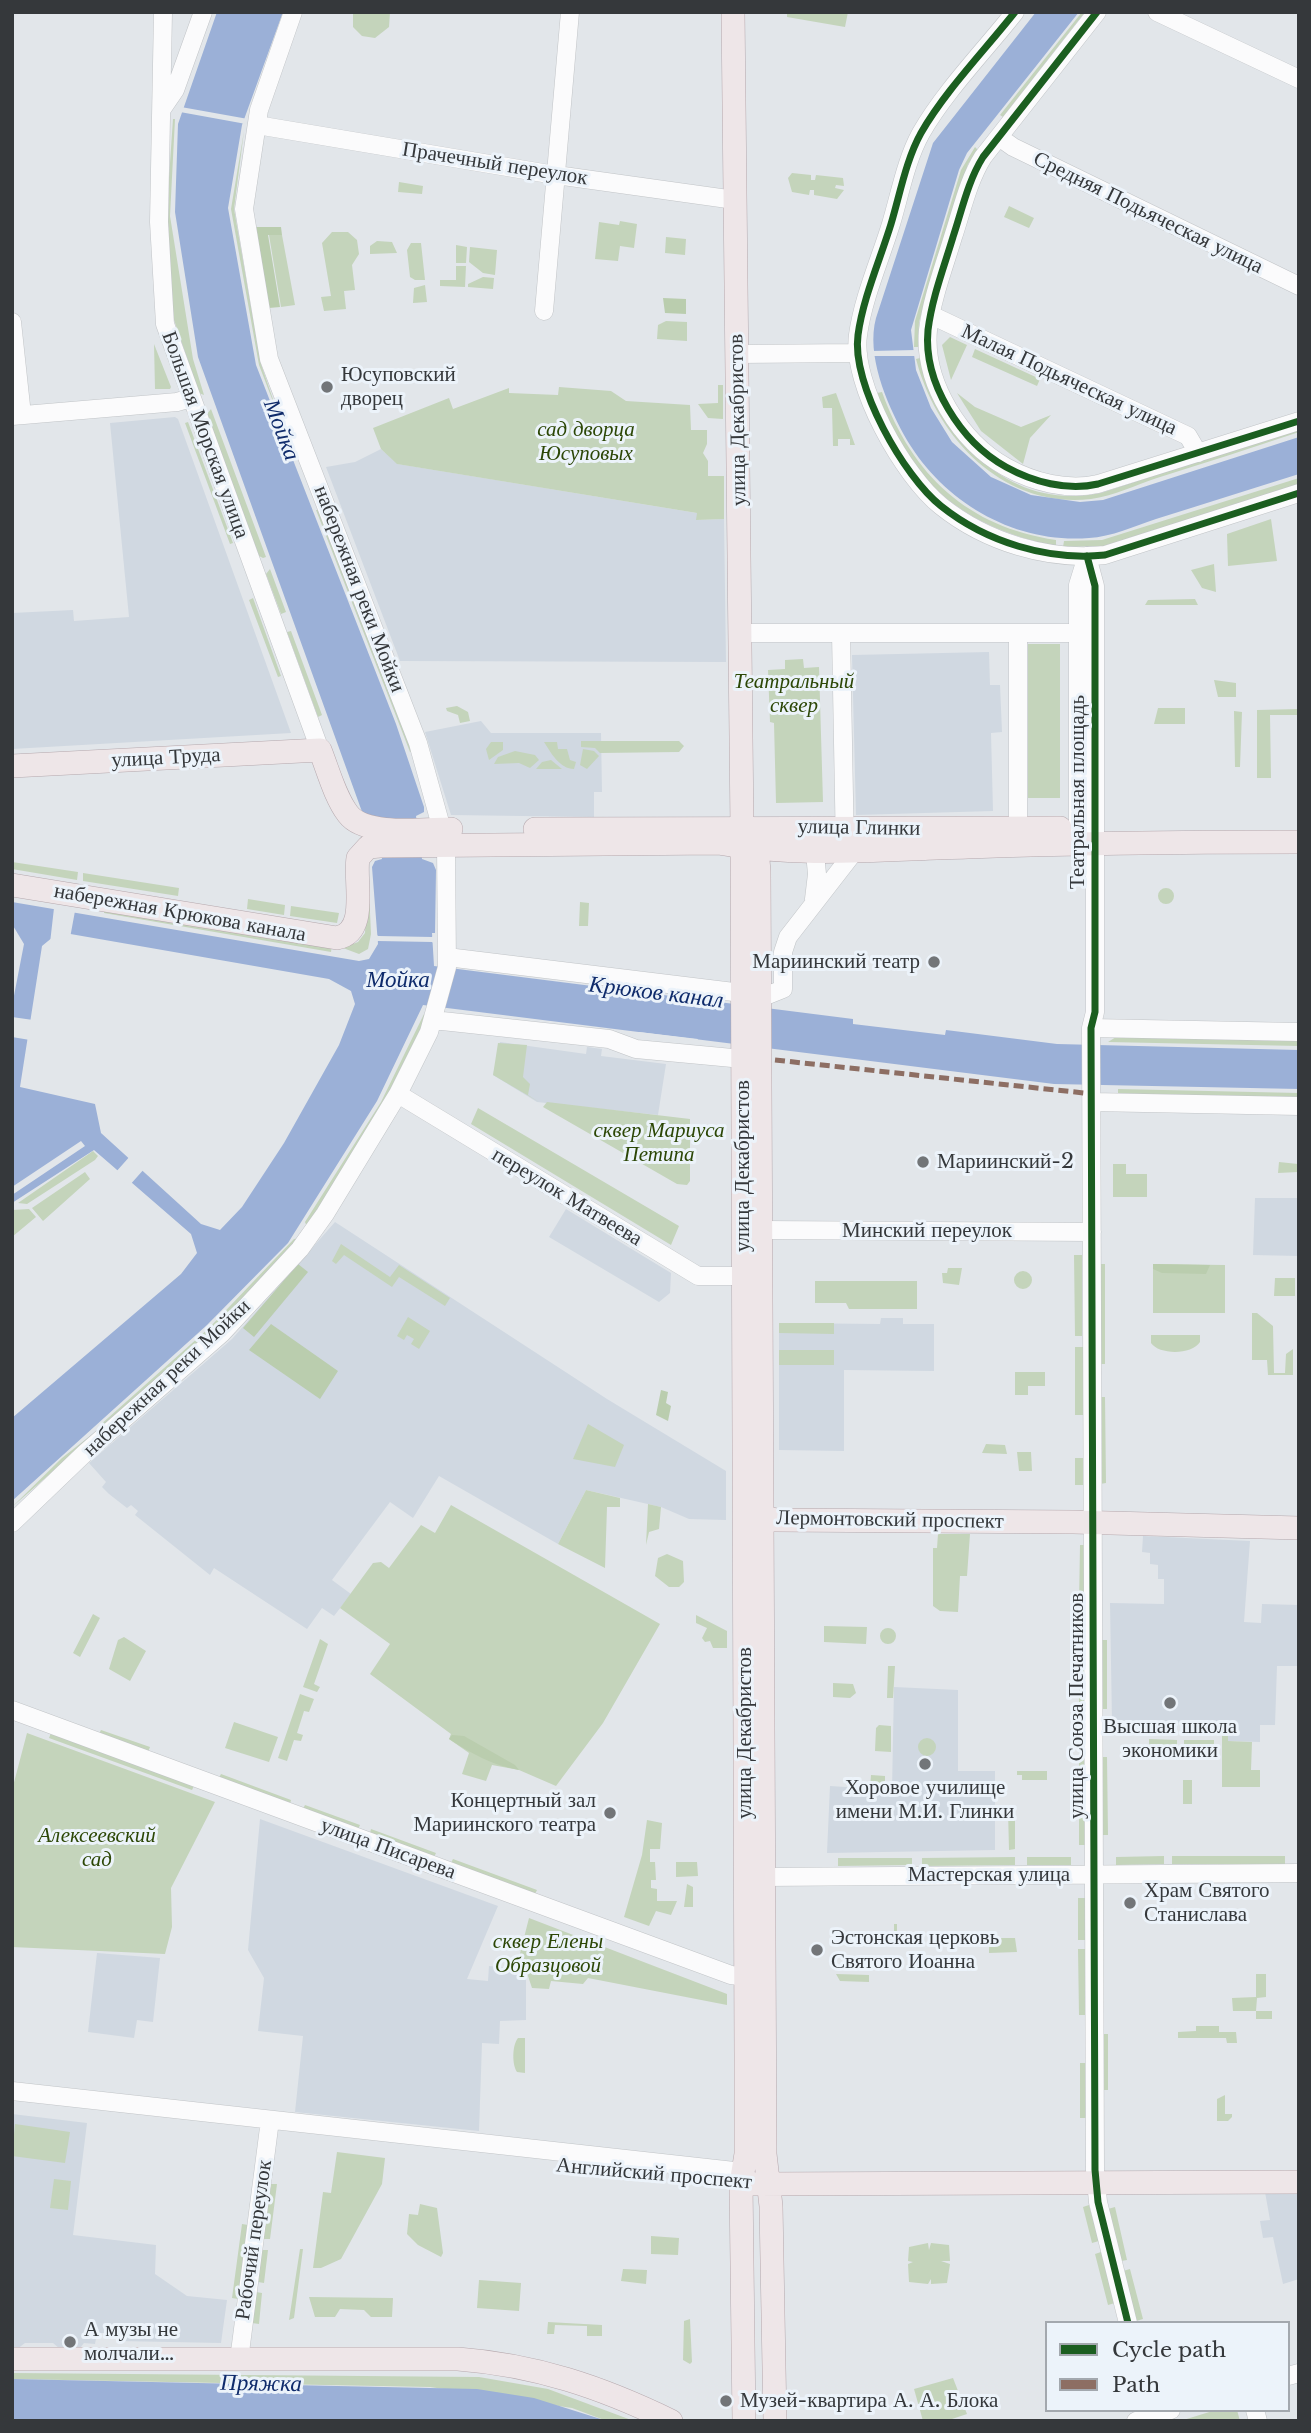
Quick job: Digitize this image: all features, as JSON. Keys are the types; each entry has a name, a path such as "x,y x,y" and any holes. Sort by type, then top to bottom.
{"main road":[{"name":"улица Декабристов","path":"733,12 740,634 750,1001"},
{"name":"улица Труда","path":"12,766 320,750"},
{"name":"Большая Морская улица","path":"320,750 348,815 375,834"},
{"name":"улица Глинки","path":"375,834 848,844 1299,829"},
{"name":"набережная Крюкова канала","path":"12,885 327,937 347,935 356,919 358,858 375,834"},
{"name":"улица Глинки","path":"1089,835 1299,842"},
{"name":"улица Декабристов","path":"747,842 759,943 750,1001"},
{"name":"улица Глинки","path":"747,842 815,853 848,844"},
{"path":"748,1050 750,1001"},
{"name":"улица Декабристов","path":"748,1050 762,1080 755,1973 765,2154 769,2178 775,2421"},
{"name":"улица Декабристов","path":"744,2421 742,2178 746,2154 755,1973 764,1877 757,1512 743,1276 748,1050"},
{"name":"Лермонтовский проспект","path":"757,1512 1093,1516 1299,1512"},
{"name":"Лермонтовский проспект","path":"1093,1516 1299,1528"},
{"name":"Английский проспект","path":"742,2178 1096,2176 1299,2168"},
{"name":"Английский проспект","path":"1096,2176 1299,2182"},
{"path":"12,2359 458,2359 495,2362 556,2374 671,2421"}],"street":[{"name":"Большая Морская улица","path":"163,12 159,222 162,307 169,337 320,750"},
{"name":"набережная реки Мойки","path":"12,1523 85,1454 222,1333 300,1249 325,1214 398,1094 434,1014 447,962 445,837 418,743 269,359 260,315 244,209 257,125 293,12"},
{"path":"544,311 570,12"},
{"path":"1016,12 917,141 861,322 858,353 887,439 918,485 933,500 954,516 1000,541 1031,549 1087,556 1115,552 1299,493"},
{"path":"1097,12 999,137 973,177 931,315 929,349 937,384 952,415 981,449 1015,472 1057,485 1090,486 1299,421"},
{"path":"1157,12 1299,79"},
{"path":"162,109 174,90 203,13"},
{"name":"Прачечный переулок","path":"257,125 556,175 735,200"},
{"name":"Средняя Подьяческая улица","path":"999,137 1013,147 1299,286"},
{"name":"Малая Подьяческая улица","path":"931,315 1188,436 1198,453"},
{"path":"12,322 17,416 177,402 191,398"},
{"path":"737,354 858,353"},
{"name":"Театральная площадь","path":"1087,556 1095,586 1087,633 1089,835 1095,1012 1092,1093"},
{"path":"1018,633 1018,837"},
{"path":"740,634 1087,633"},
{"path":"447,962 750,1001 783,989 785,944 848,844 841,634"},
{"path":"813,902 817,874 815,853"},
{"path":"759,943 785,944"},
{"path":"434,1014 599,1038 647,1051 748,1050"},
{"path":"1092,1037 1299,1032"},
{"path":"1092,1093 1299,1106"},
{"name":"улица Союза Печатников","path":"1092,1093 1096,2176 1128,2321"},
{"name":"переулок Матвеева","path":"398,1094 698,1276 743,1276"},
{"name":"Минский переулок","path":"762,1230 1092,1232"},
{"name":"улица Писарева","path":"12,1710 731,1975 755,1973"},
{"name":"Мастерская улица","path":"764,1877 1299,1873"},
{"name":"Английский проспект","path":"12,2091 270,2126"},
{"name":"Английский проспект","path":"12,2101 270,2126 742,2178"},
{"name":"Рабочий переулок","path":"239,2360 270,2126"}],"shaded area":[{"path":"175,417 178,419 291,733 12,749 12,613 73,610 74,621 129,617 110,423"},
{"path":"381,449 398,464 697,513 697,520 724,519 726,662 400,661 326,467 355,462"},
{"path":"989,652 990,685 1000,685 1002,732 991,733 993,811 856,815 852,655"},
{"path":"481,721 491,733 601,733 602,792 594,792 594,817 451,815 425,732"},
{"path":"500,1042 586,1054 587,1047 602,1049 601,1056 666,1064 658,1115 537,1102 493,1075"},
{"path":"1255,1198 1299,1198 1299,1256 1253,1255"},
{"path":"566,1209 671,1273 670,1293 659,1302 549,1237"},
{"path":"335,1222 607,1399 726,1471 726,1520 689,1519 661,1507 586,1490 558,1544 439,1476 413,1518 390,1502 332,1580 351,1594 334,1616 322,1608 307,1629 214,1568 210,1575 135,1515 138,1511 131,1505 127,1508 109,1494 102,1487 106,1482 89,1463 232,1339"},
{"path":"881,1318 903,1318 903,1324 934,1324 934,1371 844,1370 844,1451 779,1450 779,1323 880,1324"},
{"path":"1143,1536 1250,1541 1244,1622 1261,1623 1262,1604 1299,1605 1299,1666 1277,1666 1275,1725 1260,1725 1260,1742 1228,1741 1228,1724 1112,1722 1110,1603 1164,1604 1164,1579 1158,1579 1158,1565 1150,1564 1150,1553 1142,1552"},
{"name":"Хоровое училище имени М.И. Глинки","path":"894,1687 958,1690 958,1771 995,1771 995,1850 827,1853 830,1786 892,1790"},
{"path":"260,1819 498,1906 467,1979 488,1981 489,1966 526,1970 526,2020 500,2021 499,2044 482,2043 479,2131 295,2112 303,2036 258,2031 264,1978 248,1950"},
{"path":"97,1953 160,1958 153,2022 137,2020 134,2038 88,2032"},
{"path":"12,2114 87,2123 73,2235 156,2245 155,2274 187,2296 227,2300 221,2343 119,2341 119,2333 97,2333 95,2344 84,2343 80,2348 60,2349 53,2343 25,2343 17,2349 12,2348"},
{"path":"1265,2192 1299,2192 1299,2279 1283,2284 1273,2237 1263,2238 1260,2221 1270,2220"}],"green space":[{"path":"353,12 390,12 389,27 375,38 362,36 353,27"},
{"path":"787,12 848,12 845,27 787,17"},
{"path":"1082,12 1085,12 1003,117 1000,115"},
{"path":"173,119 170,216 193,359 204,395 199,393 173,317 167,207"},
{"path":"244,131 234,209 261,364 279,417 259,365 231,209"},
{"path":"975,147 978,150 968,164 919,322 918,347 914,347 915,321 961,170"},
{"path":"792,173 811,175 811,180 815,180 816,175 843,178 844,186 836,185 835,188 844,190 837,199 814,195 814,190 810,190 809,195 792,192 788,178"},
{"path":"399,182 423,186 422,194 398,192"},
{"path":"1009,206 1034,218 1029,228 1004,217"},
{"path":"620,221 637,224 634,248 620,246 618,261 595,259 599,222 619,225"},
{"path":"256,227 281,227 282,235 268,235 280,307 269,308"},
{"path":"332,232 348,232 357,240 359,254 352,265 355,290 344,291 346,309 324,311 321,297 331,296 322,243"},
{"path":"269,235 282,235 295,305 281,307"},
{"path":"666,237 686,239 685,255 665,253"},
{"path":"377,241 392,242 397,253 370,254 370,246"},
{"path":"411,243 421,243 425,280 410,277 407,250"},
{"path":"456,245 467,247 466,263 456,263"},
{"path":"470,247 497,250 495,275 483,273 469,262"},
{"path":"456,266 466,266 465,287 440,286 440,280 456,280"},
{"path":"483,277 494,278 493,289 468,287 468,284"},
{"path":"425,285 427,302 413,303 414,288"},
{"path":"663,298 686,299 686,314 665,313"},
{"path":"666,321 687,322 687,341 657,339 658,325"},
{"path":"950,337 967,345 951,380 942,345"},
{"path":"154,344 171,387 170,389 155,389"},
{"path":"975,349 1040,379 1037,386 972,357"},
{"path":"920,358 945,416 963,441 985,463 1009,480 1037,491 1068,496 1101,493 1299,428 1299,432 1108,495 1091,499 1059,499 1029,492 1002,480 978,462 957,440 939,415 916,359"},
{"path":"718,385 723,385 723,419 708,418 698,404 718,403"},
{"name":"сад дворца Юсуповых","path":"559,387 611,391 626,401 690,405 691,430 707,430 707,444 703,453 708,461 708,476 724,476 724,519 696,520 697,513 397,464 381,449 373,428 449,398 453,409 509,388 509,393 558,395"},
{"path":"882,392 894,422 909,448 947,492 996,523 1056,540 1056,546 993,527 944,496 906,452 890,425 877,393"},
{"path":"836,393 855,445 850,445 850,439 838,439 838,446 833,446 832,408 823,408 822,397"},
{"path":"957,393 975,407 1021,427 1051,415 1030,438 1023,464 981,431"},
{"path":"211,409 266,557 259,556 207,414"},
{"path":"188,422 233,543 230,544 185,423"},
{"path":"1299,478 1299,484 1104,546 1063,547 1064,541 1102,540"},
{"path":"316,510 319,510 412,751 410,752"},
{"path":"1271,519 1277,561 1228,566 1227,534"},
{"path":"1214,564 1216,592 1202,588 1191,570"},
{"path":"270,569 286,612 281,614 266,574"},
{"path":"253,598 281,676 278,677 249,600"},
{"path":"1195,599 1198,605 1145,605 1148,600"},
{"path":"291,631 322,715 318,717 287,632"},
{"path":"1028,644 1060,644 1060,798 1028,798"},
{"name":"Театральный сквер","path":"803,659 804,668 819,667 823,802 776,803 774,723 770,722 768,670 785,669 785,660"},
{"path":"1214,680 1236,683 1236,697 1218,697"},
{"path":"457,706 468,712 470,721 460,723 458,715 446,708"},
{"path":"1158,708 1185,708 1185,724 1154,724"},
{"path":"1299,709 1299,715 1270,715 1271,778 1257,778 1257,710"},
{"path":"1234,711 1242,712 1240,767 1235,767"},
{"path":"581,741 679,741 684,746 679,752 600,753 595,748 581,747"},
{"path":"491,742 503,742 503,750 489,760 486,749"},
{"path":"544,742 557,742 558,749 567,749 570,760 576,762 574,769 560,763"},
{"path":"583,749 594,751 599,756 587,769 580,765"},
{"path":"515,751 535,755 539,760 530,768 519,763 494,764 498,757"},
{"path":"551,760 562,769 536,769 542,762"},
{"path":"12,862 78,872 77,880 12,869"},
{"path":"368,868 371,934 368,949 359,954 343,948 358,942 365,933"},
{"path":"83,873 179,888 178,896 83,881"},
{"path":"1166,888 1172,890 1172,902 1166,904 1160,902 1158,896 1160,890"},
{"path":"248,899 285,905 284,915 247,909"},
{"path":"580,902 589,903 588,926 579,926"},
{"path":"291,906 339,913 337,923 290,916"},
{"path":"104,913 332,945 331,952"},
{"path":"424,1014 426,1019 384,1104 307,1227 305,1222 381,1102"},
{"path":"1116,1037 1299,1040 1299,1046 1108,1042"},
{"path":"498,1043 527,1045 523,1077 530,1084 528,1095 539,1102 493,1075"},
{"path":"1118,1089 1299,1093 1299,1098 1118,1094"},
{"name":"сквер Мариуса Петипа","path":"547,1102 690,1119 690,1181 687,1185 677,1184 543,1107"},
{"path":"478,1108 679,1226 671,1245 471,1124"},
{"path":"93,1151 98,1156 95,1160 27,1204 18,1203"},
{"path":"1279,1162 1298,1164 1298,1172 1278,1173"},
{"path":"1113,1164 1126,1164 1126,1174 1147,1174 1147,1197 1113,1197"},
{"path":"85,1172 90,1179 43,1221 32,1208"},
{"path":"29,1209 36,1217 12,1237 12,1210"},
{"path":"300,1238 213,1332 12,1507 62,1458 100,1428 99,1426 209,1328 294,1239"},
{"path":"341,1244 390,1277 399,1265 450,1298 445,1306 399,1277 392,1287 344,1255 336,1264 332,1261"},
{"path":"1074,1255 1082,1255 1082,1336 1075,1336"},
{"path":"298,1264 308,1272 254,1337 243,1328"},
{"path":"1099,1264 1105,1264 1105,1364 1100,1364"},
{"path":"1153,1264 1225,1265 1225,1313 1153,1313"},
{"path":"1153,1264 1210,1265 1206,1274 1162,1273 1153,1269"},
{"path":"948,1268 962,1268 959,1285 943,1283 942,1273 947,1273"},
{"path":"1023,1271 1029,1274 1032,1280 1029,1286 1023,1289 1017,1286 1014,1280 1017,1274"},
{"path":"1275,1278 1295,1278 1295,1296 1274,1296"},
{"path":"815,1281 917,1281 917,1309 849,1309 846,1303 815,1303"},
{"path":"1252,1313 1257,1313 1273,1326 1274,1373 1285,1373 1286,1354 1293,1349 1293,1375 1268,1375 1267,1360 1252,1360"},
{"path":"408,1317 430,1331 419,1349 411,1344 414,1339 407,1335 404,1340 397,1336"},
{"path":"779,1323 834,1323 834,1334 779,1333"},
{"path":"271,1324 338,1371 320,1399 249,1350"},
{"path":"1151,1335 1200,1335 1200,1342 1183,1351 1161,1350 1151,1343"},
{"path":"1075,1347 1083,1347 1083,1415 1075,1415"},
{"path":"779,1350 834,1350 834,1365 779,1365"},
{"path":"1015,1372 1045,1372 1045,1386 1028,1386 1028,1395 1015,1395"},
{"path":"661,1390 668,1392 666,1403 671,1406 668,1421 656,1415"},
{"path":"1099,1397 1105,1397 1106,1483 1100,1484"},
{"path":"588,1424 624,1445 615,1467 573,1459"},
{"path":"986,1444 1005,1445 1007,1454 982,1453"},
{"path":"1017,1452 1031,1452 1032,1471 1019,1471"},
{"path":"1075,1458 1083,1458 1083,1485 1075,1485"},
{"path":"586,1490 620,1498 620,1507 607,1507 605,1568 558,1544"},
{"path":"648,1504 661,1507 659,1529 649,1532 646,1545"},
{"path":"451,1505 660,1624 603,1723 556,1786 519,1770 492,1765 486,1781 462,1774 469,1753 449,1739 451,1734 370,1674 390,1644 340,1608 373,1563 381,1562 389,1568 421,1525 435,1533"},
{"path":"938,1534 970,1534 967,1576 960,1576 958,1612 940,1611 933,1606 933,1548 937,1548"},
{"path":"1080,1545 1084,1545 1084,1605 1079,1605"},
{"path":"667,1554 683,1561 684,1582 679,1587 669,1587 655,1576 658,1558"},
{"path":"93,1614 100,1618 80,1657 73,1653"},
{"path":"696,1615 727,1631 727,1648 713,1648 710,1641 705,1642 702,1638 707,1628 696,1623"},
{"path":"1079,1616 1084,1616 1084,1655 1079,1655"},
{"path":"824,1626 867,1627 866,1644 824,1642"},
{"path":"885,1628 891,1628 896,1636 894,1642 885,1644 880,1639 880,1633"},
{"path":"124,1637 146,1651 130,1681 109,1669 118,1640"},
{"path":"320,1639 328,1644 314,1684 320,1687 317,1692 303,1687"},
{"path":"1101,1640 1107,1640 1107,1709 1101,1709"},
{"path":"1079,1665 1084,1665 1085,1727 1079,1727"},
{"path":"888,1666 895,1666 893,1698 887,1698"},
{"path":"833,1683 853,1684 856,1693 850,1698 833,1697"},
{"path":"300,1694 314,1699 309,1712 304,1711 297,1733 303,1735 301,1741 294,1740 287,1761 278,1758"},
{"path":"234,1722 278,1737 269,1762 225,1748"},
{"path":"1222,1724 1228,1724 1228,1741 1252,1742 1251,1770 1260,1770 1260,1787 1222,1787"},
{"path":"879,1725 891,1726 891,1752 875,1751 876,1728"},
{"path":"101,1730 150,1747 148,1752 99,1734"},
{"name":"Алексеевский сад","path":"27,1733 215,1802 171,1888 172,1927 165,1954 12,1947 12,1790"},
{"path":"51,1733 194,1786 192,1790 49,1738"},
{"path":"452,1735 464,1736 515,1765 519,1770 474,1754 449,1739"},
{"path":"1079,1736 1085,1736 1085,1785 1079,1785"},
{"path":"927,1738 933,1741 936,1747 933,1753 927,1756 921,1753 918,1747 921,1741"},
{"path":"1149,1739 1177,1740 1177,1749 1149,1748"},
{"path":"1184,1740 1214,1740 1214,1749 1184,1749"},
{"path":"1102,1757 1107,1757 1108,1835 1102,1835"},
{"path":"1017,1771 1047,1771 1047,1780 1022,1780 1022,1775 1017,1775"},
{"path":"221,1774 291,1800 290,1804 219,1778"},
{"path":"871,1775 885,1776 885,1787 892,1787 892,1790 870,1789"},
{"path":"1183,1780 1192,1780 1192,1804 1183,1804"},
{"path":"1079,1796 1085,1796 1085,1845 1079,1845"},
{"path":"305,1805 360,1825 358,1829 303,1809"},
{"path":"1008,1810 1015,1810 1015,1849 1009,1850"},
{"path":"647,1820 662,1823 660,1849 650,1849 650,1862 655,1862 656,1880 651,1880 651,1888 657,1889 657,1901 677,1901 671,1915 656,1911 649,1926 624,1917 642,1855"},
{"path":"371,1829 436,1853 434,1857 370,1833"},
{"path":"1164,1856 1164,1864 1116,1865 1116,1857"},
{"path":"1172,1856 1285,1856 1285,1864 1172,1864"},
{"path":"1015,1857 1015,1865 922,1866 922,1858"},
{"path":"1027,1857 1071,1857 1071,1865 1027,1865"},
{"path":"838,1858 912,1858 912,1865 838,1866"},
{"path":"453,1859 537,1890 535,1894 451,1863"},
{"path":"676,1862 697,1862 698,1876 676,1877"},
{"path":"687,1884 693,1887 693,1907 684,1907"},
{"path":"1078,1898 1085,1898 1085,1940 1078,1940"},
{"name":"сквер Елены Образцовой","path":"529,1918 727,1994 727,2005 588,1978 583,1984 551,1981 549,1989 532,1988 526,1970 516,1969"},
{"path":"894,1924 897,1924 897,1942 877,1942 877,1934 894,1933"},
{"path":"989,1938 1015,1938 1017,1952 989,1953"},
{"path":"1078,1949 1086,1949 1086,2015 1079,2015"},
{"path":"836,1974 869,1975 869,1982 840,1981"},
{"path":"1256,1974 1266,1974 1266,1997 1257,1998 1256,2011 1233,2011 1232,1998 1256,1997"},
{"path":"1256,2011 1272,2011 1272,2019 1256,2019"},
{"path":"1196,2026 1219,2026 1219,2032 1236,2032 1237,2043 1227,2043 1226,2038 1178,2038 1178,2032 1196,2031"},
{"path":"1103,2034 1108,2034 1108,2090 1103,2090"},
{"path":"518,2038 525,2038 525,2073 517,2072 514,2065 514,2050"},
{"path":"1080,2063 1086,2063 1087,2118 1080,2118"},
{"path":"1225,2095 1225,2114 1232,2114 1232,2117 1228,2121 1217,2121 1217,2099"},
{"path":"15,2124 70,2132 65,2163 12,2156"},
{"path":"337,2152 385,2158 382,2184 341,2259 321,2268 313,2268 323,2192 331,2193"},
{"path":"54,2179 71,2181 68,2210 50,2208"},
{"path":"271,2184 277,2184 270,2239 263,2239"},
{"path":"420,2204 437,2208 443,2253 441,2257 418,2245 407,2234 409,2214 418,2215"},
{"path":"1089,2205 1099,2241 1092,2243 1083,2207"},
{"path":"1115,2207 1127,2260 1121,2261 1108,2209"},
{"path":"242,2224 248,2225 238,2299 232,2298"},
{"path":"651,2236 679,2238 678,2255 651,2254"},
{"path":"928,2243 929,2250 931,2243 949,2245 950,2261 941,2261 950,2264 947,2283 931,2284 931,2279 928,2284 909,2282 908,2264 913,2262 908,2261 909,2247"},
{"path":"300,2249 303,2249 294,2318 289,2320"},
{"path":"262,2250 268,2250 264,2283 258,2282"},
{"path":"1101,2252 1115,2303 1108,2305 1095,2254"},
{"path":"623,2269 647,2270 646,2284 621,2281"},
{"path":"1130,2269 1143,2319 1136,2321 1123,2271"},
{"path":"479,2280 521,2283 519,2311 477,2308"},
{"path":"256,2292 262,2293 259,2324 252,2323"},
{"path":"309,2297 393,2298 392,2317 371,2317 364,2310 340,2309 335,2317 315,2317"},
{"path":"690,2319 690,2364 683,2360 684,2321"},
{"path":"548,2322 602,2325 602,2336 587,2336 587,2326 555,2325 554,2334 547,2334"},
{"path":"12,2373 479,2377 548,2389 634,2421 607,2421 572,2408 430,2387 12,2379"},
{"path":"953,2378 967,2414 946,2421 923,2421 914,2389"},
{"path":"1209,2412 1238,2412 1240,2421 1180,2421"}],"water":[{"name":"Мойка","path":"217,12 283,12 242,125 228,208 256,365 396,724 424,807 424,812 416,816 422,859 433,863 436,870 435,933 432,933 434,966 853,1019 853,1024 945,1035 946,1030 1057,1044 1299,1050 1299,1089 1054,1084 423,1005 377,1101 288,1243 207,1325 12,1501 12,1418 181,1274 197,1253 191,1234 94,1150 12,1203 12,1006 24,944 12,924 12,902 359,961 369,959 378,944 372,867 375,861 382,859 377,817 363,813 361,809 198,357 175,212 178,124","holes":["59,932 329,979 351,991 355,1004 339,1045 284,1143 242,1207 220,1230 201,1224 101,1133 95,1104 20,1087 42,946"]},
{"path":"1036,12 1079,12 967,153 959,170 911,330 916,370 931,408 952,442 991,477 1031,495 1080,502 1103,500 1299,437 1299,474 1114,533 1089,538 1061,538 1033,534 982,514 938,480 919,459 904,435 885,393 876,363 876,318 933,143"},
{"name":"Пряжка","path":"12,2379 477,2389 534,2398 607,2421 12,2421"}],"pier":[{"path":"181,107 248,119 246,124 180,112"},
{"path":"915,350 916,356 872,356 871,351"},
{"path":"54,908 75,911 70,938 60,936 50,943"},
{"path":"375,933 378,936 432,937 436,933 436,945 432,942 378,941 374,944"},
{"path":"12,1017 33,1020 30,1040 12,1037"},
{"path":"639,1032 698,1039 639,1036"},
{"path":"81,1141 85,1146 12,1195 12,1187"},
{"path":"131,1155 145,1168 129,1186 115,1173"}],"marked path":[{"path":"775,1060 1084,1093"}],"cycle path":[{"path":"1015,12 953,86 921,133 907,166 864,307 858,335 858,355 863,378 871,403 897,452 927,492 959,519 1018,546 1062,555 1105,555 1299,493"},
{"path":"1097,12 983,157 973,176 939,283 928,330 932,370 948,409 974,442 1006,467 1027,477 1062,486 1098,484 1299,421"},
{"path":"1087,556 1095,586 1095,1012 1091,1028 1095,2170 1098,2202 1128,2321"}],"place":[{"name":"Юсуповский дворец","path":"327,387"},
{"name":"Мариинский театр","path":"934,962"},
{"name":"Мариинский-2","path":"923,1162"},
{"name":"Высшая школа экономики","path":"1170,1703"},
{"name":"Хоровое училище имени М.И. Глинки","path":"925,1764"},
{"name":"Концертный зал Мариинского театра","path":"610,1813"},
{"name":"Храм Святого Станислава","path":"1130,1903"},
{"name":"Эстонская церковь Святого Иоанна","path":"817,1950"},
{"name":"А музы не молчали…","path":"70,2342"},
{"name":"Музей-квартира А. А. Блока","path":"726,2401"}],"water label":[{"name":"Крюков канал","path":"656,993"}]}
